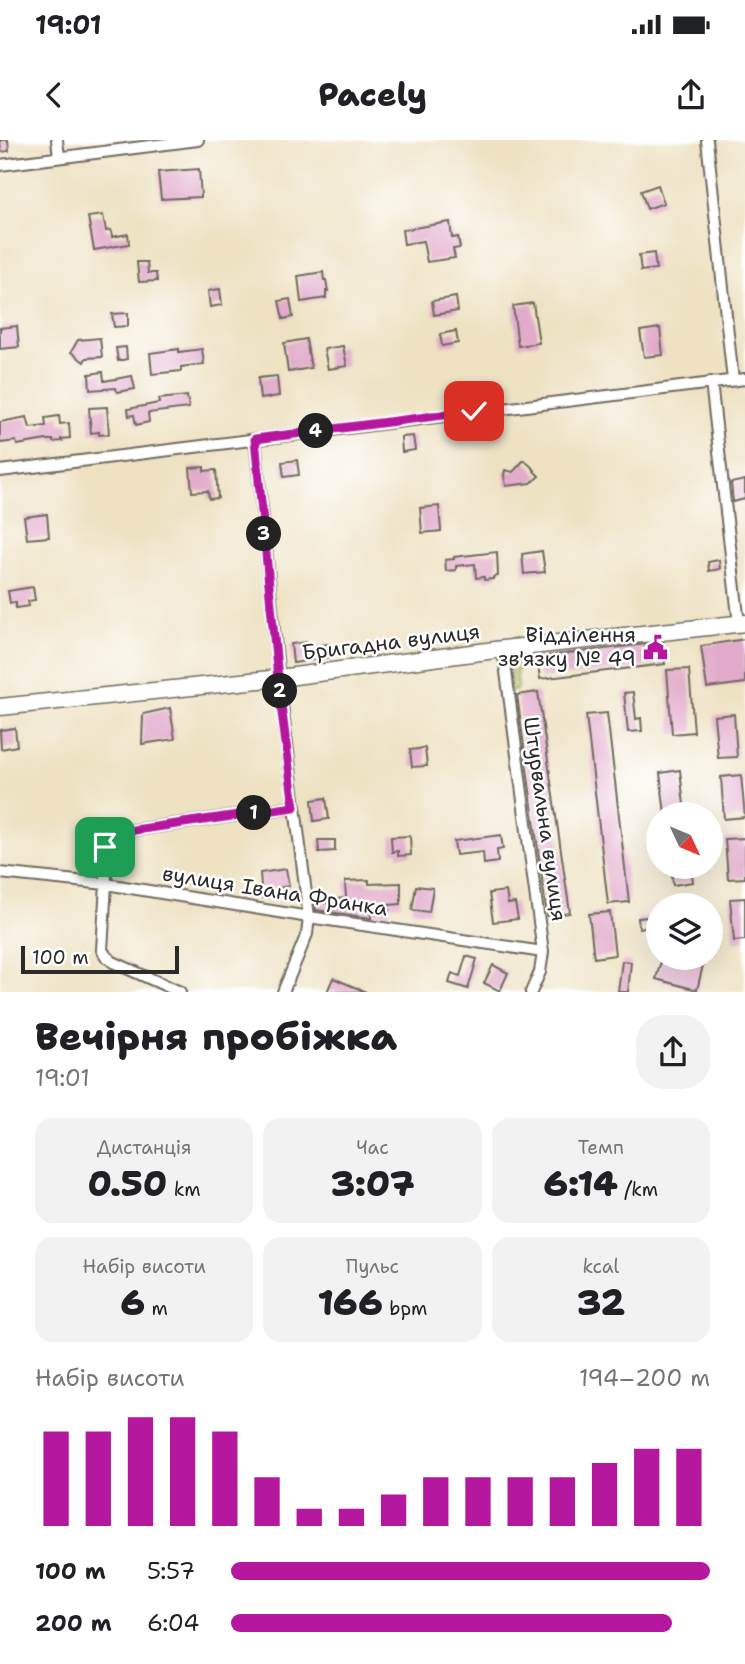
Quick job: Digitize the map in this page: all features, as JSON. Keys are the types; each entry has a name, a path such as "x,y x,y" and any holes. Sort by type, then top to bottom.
{"street":[{"path":"57,140 59,157"},
{"path":"0,165 198,140"},
{"path":"0,471 739,379 707,140"},
{"path":"711,382 742,623"},
{"path":"255,439 279,678 309,917 307,934 283,992"},
{"name":"Бригадна вулиця","path":"0,707 279,678 503,649 742,623"},
{"name":"Штурвальна вулиця","path":"503,649 543,952 540,972 531,992"},
{"path":"180,992 113,962 103,950 105,847 109,838 121,832 294,807"},
{"name":"вулиця Івана Франка","path":"0,873 106,884 543,952"}],"green space":[{"path":"520,655 521,667 516,672 518,687 515,691 509,689 511,664 508,662 510,656"}],"building":[{"path":"0,140 8,140 9,151 1,152"},
{"path":"199,169 201,197 161,199 158,172"},
{"path":"658,185 664,203 647,209 641,191"},
{"path":"103,215 106,231 111,230 112,237 128,234 129,244 94,250 88,217"},
{"path":"450,222 452,238 458,237 460,248 453,249 455,258 427,262 423,241 404,244 402,230"},
{"path":"654,253 656,269 641,271 639,255"},
{"path":"137,262 147,262 148,273 156,273 157,281 139,282"},
{"path":"323,272 328,291 326,298 301,302 298,276"},
{"path":"220,289 222,305 210,307 208,291"},
{"path":"456,297 458,311 434,315 432,301"},
{"path":"290,299 293,317 283,319 279,301"},
{"path":"533,303 539,343 518,346 513,306"},
{"path":"128,313 128,326 114,327 112,314"},
{"path":"17,326 19,347 0,349 0,328"},
{"path":"660,328 663,355 644,357 640,331"},
{"path":"456,331 458,343 442,346 440,334"},
{"path":"100,338 102,357 86,358 84,362 71,352 78,340"},
{"path":"306,339 311,368 288,372 284,343"},
{"path":"343,346 347,366 328,369 324,349"},
{"path":"126,347 127,359 118,361 116,348"},
{"path":"179,349 179,352 202,349 204,364 181,367 181,371 152,374 150,353"},
{"path":"103,372 104,381 132,376 135,389 117,392 116,388 90,390 89,374"},
{"path":"277,376 279,396 260,399 258,378"},
{"path":"187,396 189,408 148,413 149,422 136,425 134,415 129,416 128,409 159,403 159,399"},
{"path":"107,407 109,434 91,433 89,408"},
{"path":"59,416 60,424 69,423 70,438 17,445 16,441 0,443 0,422 27,417 30,428 46,426 45,418"},
{"path":"413,436 415,450 402,452 401,437"},
{"path":"297,460 299,475 284,477 282,462"},
{"path":"524,460 539,476 531,483 506,486 505,470 513,472"},
{"path":"204,467 204,471 216,470 218,498 209,499 208,491 192,492 190,468"},
{"path":"745,480 745,499 733,502 731,483"},
{"path":"439,506 441,531 422,533 420,508"},
{"path":"47,514 49,537 27,539 24,517"},
{"path":"542,551 545,572 524,574 522,554"},
{"path":"497,552 498,576 493,579 476,578 475,564 456,566 456,570 446,571 445,560"},
{"path":"719,560 720,569 709,571 708,562"},
{"path":"33,587 35,600 28,601 29,606 16,608 16,602 10,603 8,591"},
{"path":"745,639 745,683 707,688 701,646"},
{"path":"307,642 308,647 329,644 331,657 293,663 291,644"},
{"path":"663,642 665,664 540,679 537,657"},
{"path":"689,669 694,732 672,734 667,670"},
{"path":"538,692 570,913 547,916 517,695"},
{"path":"633,692 636,719 641,718 642,731 628,732 624,693"},
{"path":"170,708 175,739 142,744 143,714"},
{"path":"607,713 629,902 608,904 586,715"},
{"path":"734,714 737,757 718,758 714,716"},
{"path":"15,728 17,746 1,749 0,730"},
{"path":"425,748 427,766 412,767 410,750"},
{"path":"680,770 684,802 664,802 660,773"},
{"path":"741,775 745,817 724,819 721,777"},
{"path":"326,798 329,819 314,821 312,800"},
{"path":"501,835 503,849 497,850 498,862 484,864 483,852 456,855 454,841"},
{"path":"410,836 411,855 398,856 398,851 392,852 391,837"},
{"path":"745,838 745,878 728,879 725,839"},
{"path":"318,840 335,840 335,851 319,852"},
{"path":"286,869 289,886 277,888 278,896 262,898 260,873"},
{"path":"672,879 693,879 693,882 673,885"},
{"path":"369,880 369,884 401,883 401,904 389,905 389,914 371,914 371,918 316,910 315,904 337,902 336,899 346,898 345,881"},
{"path":"416,886 433,888 429,912 412,910"},
{"path":"506,891 508,904 515,903 518,919 493,922 489,893"},
{"path":"745,898 745,940 734,941 730,899"},
{"path":"610,912 615,955 594,958 589,914"},
{"path":"646,917 646,927 639,928 638,918"},
{"path":"466,956 477,959 468,989 449,983 452,973 460,976"},
{"path":"622,961 631,962 628,992 618,992"},
{"path":"493,965 508,973 500,991 484,983"},
{"path":"658,970 702,970 697,990 656,979"},
{"path":"333,978 366,992 327,992"}],"place":[{"name":"Відділення зв'язку № 49","path":"656,647"}],"route":[{"path":"105,847 109,838 121,832 294,807 279,689 255,439 474,411"}]}
